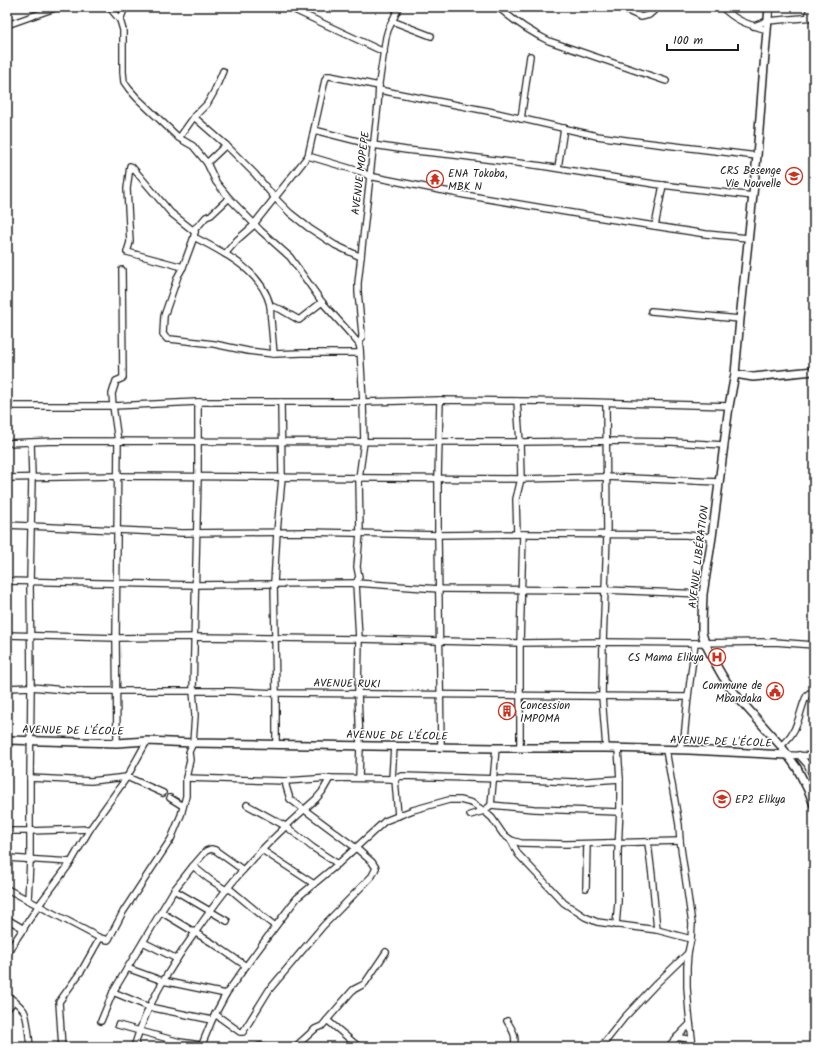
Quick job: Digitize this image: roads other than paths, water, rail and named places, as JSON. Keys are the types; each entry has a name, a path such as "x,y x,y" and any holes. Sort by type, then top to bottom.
{"street":[{"path":"7,25 58,7"},
{"path":"109,7 120,20 123,30 124,82 129,89 179,138 193,146 207,163 216,182 229,198 254,224 290,257 322,302 359,344"},
{"path":"120,20 125,7"},
{"path":"288,7 384,52"},
{"name":"AVENUE MOPEPE","path":"359,778 359,639 356,583 359,577 357,567 360,533 359,478 364,442 359,344 362,334 358,292 379,88 386,37 399,7"},
{"path":"498,7 510,18 534,34 549,41 666,81"},
{"path":"619,7 641,17 649,14 658,7"},
{"path":"722,7 736,19 767,30"},
{"name":"AVENUE LIBÉRATION","path":"769,7 754,196 748,238 735,374 729,406 703,594 702,632 705,643 715,663 740,700 781,746 797,768 814,805"},
{"path":"754,26 768,21 811,17 809,7"},
{"path":"392,21 431,36"},
{"path":"521,118 530,56"},
{"path":"179,138 214,92 223,71"},
{"path":"225,254 237,240 253,226 308,156 327,76 597,136 757,156"},
{"path":"194,117 226,145 255,174 290,213 309,228 335,245 361,257"},
{"path":"558,168 564,128"},
{"path":"314,130 373,145 406,150 558,168 663,185 754,196"},
{"path":"207,163 226,145"},
{"path":"308,156 362,172 370,176 473,196 706,234 748,238"},
{"path":"183,267 127,252 130,242 127,189 130,166 171,213 194,234 225,254 256,278 265,292 270,306 274,354"},
{"path":"655,226 663,185"},
{"path":"229,198 195,228 183,267 178,276 164,316 162,334 166,338 170,339 214,344 248,351 274,354 360,353"},
{"path":"117,743 116,638 118,441 112,394 116,381 124,378 122,270"},
{"path":"270,306 280,309 299,320 322,302"},
{"path":"651,311 740,320"},
{"path":"735,374 753,376 814,371"},
{"path":"7,406 113,406 198,402 363,402 440,400 729,406"},
{"path":"440,400 438,589 441,746"},
{"path":"517,401 520,442 520,479 516,500 520,534 521,589 520,747"},
{"path":"7,889 100,938 108,940 123,912 171,839 181,815 186,796 186,778 190,760 189,752 193,744 195,716 193,692 198,477 198,402"},
{"path":"276,744 276,638 274,583 282,478 281,402"},
{"path":"606,403 607,535 602,696 606,748"},
{"path":"7,443 56,441 606,441 672,442 724,445"},
{"path":"28,900 30,860 30,582 32,526 30,443"},
{"path":"7,478 117,476 520,479 606,477 719,482"},
{"path":"7,525 196,533 277,532 438,535 685,535 712,537"},
{"path":"7,581 195,585 356,583 438,589 605,590 703,594"},
{"path":"7,635 116,638 194,637 359,639 520,643 774,642 814,645"},
{"path":"678,750 684,739 695,643"},
{"name":"AVENUE RUKI","path":"7,688 31,687 117,691 688,697"},
{"path":"781,746 796,727 805,698 811,692 814,693"},
{"path":"684,739 689,750"},
{"name":"AVENUE DE L'ÉCOLE","path":"7,740 117,743 147,741 193,744 606,748 689,750 787,755"},
{"path":"7,953 39,905 71,862 90,829 127,777 147,741"},
{"path":"394,746 394,779 398,816"},
{"path":"470,815 484,811 490,805 496,748"},
{"path":"616,925 618,902 620,779 618,749"},
{"path":"666,750 679,825 692,924 688,953 687,987 693,1047"},
{"path":"787,755 814,756"},
{"path":"799,756 807,764 814,778"},
{"path":"186,778 286,781 330,778 394,779 402,776 574,782 620,779"},
{"path":"30,778 91,780 127,777 163,793"},
{"path":"134,1047 139,1030 149,1007 163,981 176,958 210,911 243,870 316,799 330,778"},
{"path":"215,1014 240,1032 243,1032 269,990 323,926 375,872 376,868 372,862 356,848 290,799 286,781"},
{"path":"170,798 184,806"},
{"path":"118,1025 139,1030 179,1044 201,1046 212,1020 226,994 297,898 338,864 385,821 422,807 449,800 460,800 472,804 492,818 503,834 511,840 521,843 618,844 680,841"},
{"path":"247,805 287,826 312,847 338,864"},
{"path":"490,805 534,809 619,812"},
{"path":"7,831 90,829"},
{"path":"511,840 518,854 564,903 585,917 597,922 657,930 691,939"},
{"path":"648,843 657,930"},
{"path":"586,888 587,844"},
{"path":"101,1021 113,992 174,890 206,851 210,849 214,850 243,870"},
{"path":"262,850 314,884"},
{"path":"7,858 71,862"},
{"path":"193,866 226,890 230,889 275,926"},
{"path":"174,890 227,921"},
{"path":"161,912 214,944 246,966"},
{"path":"7,919 24,929"},
{"path":"62,1047 59,1002 82,970 100,938"},
{"path":"143,942 176,958"},
{"path":"295,1047 315,1029 322,1026 354,989 365,983 386,952"},
{"path":"601,1047 634,1007 688,953"},
{"path":"127,968 163,981 226,994"},
{"path":"113,992 149,1007 212,1020"},
{"path":"7,995 24,1011 30,1047"},
{"path":"7,1009 14,1001"},
{"path":"327,1020 359,1047"},
{"path":"507,1021 512,1028 515,1037 513,1047"},
{"path":"668,1047 690,1024"},
{"path":"677,1037 692,1040"},
{"path":"24,1047 29,1040"},
{"path":"257,1047 263,1047"}],"place":[{"name":"CRS Besenge Vie Nouvelle","path":"794,176"},
{"name":"ENA Tokoba, MBK N","path":"435,179"},
{"name":"CS Mama Elikya","path":"717,657"},
{"name":"Commune de Mbandaka","path":"775,691"},
{"name":"Concession IMPOMA","path":"507,711"},
{"name":"EP2 Elikya","path":"722,799"}]}
